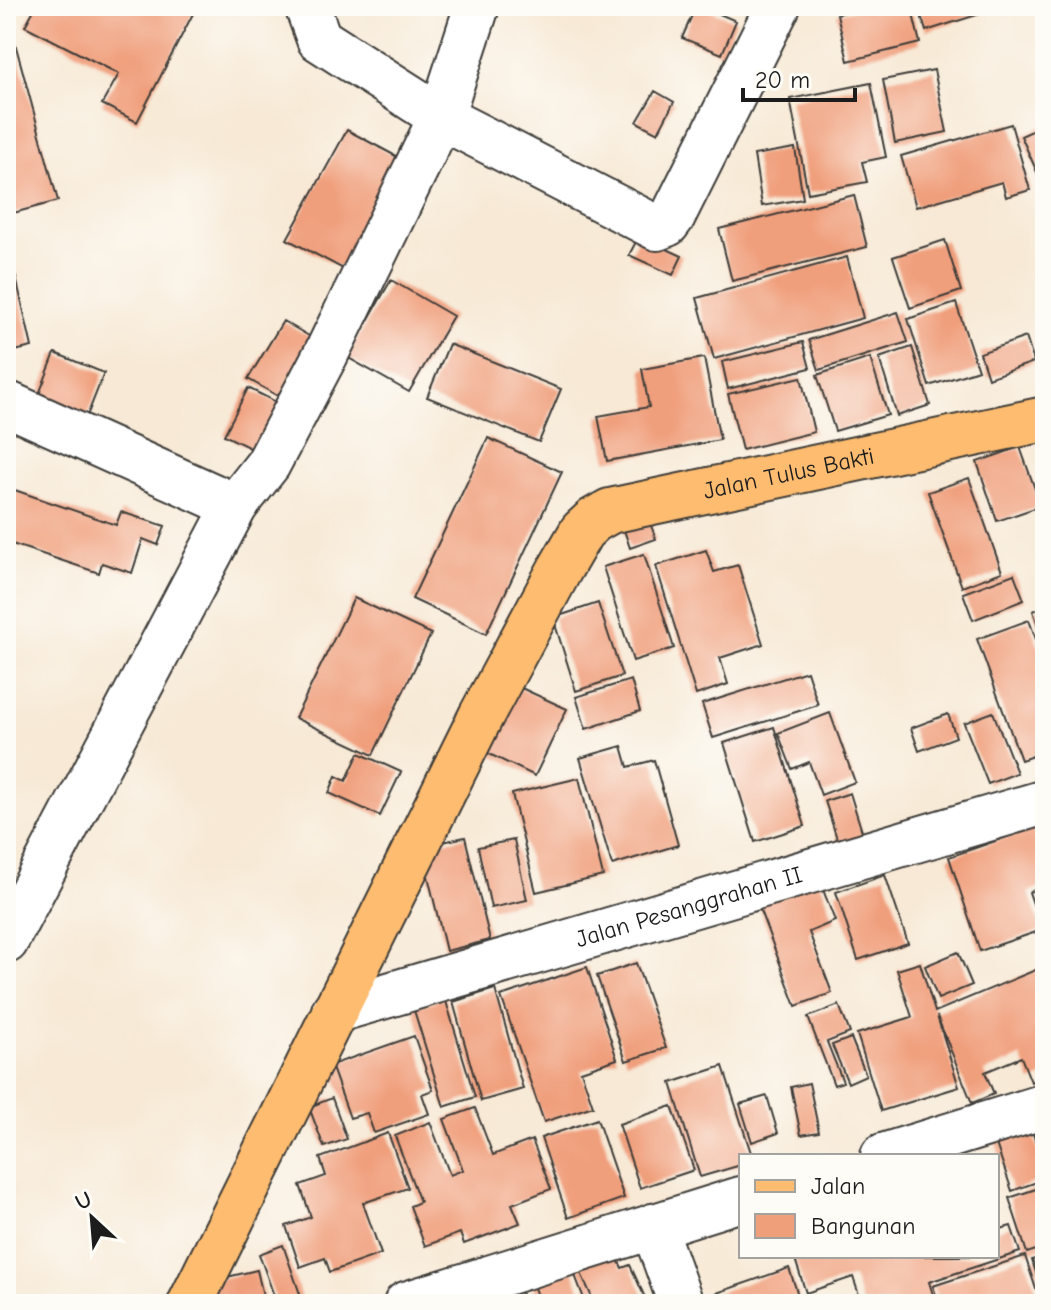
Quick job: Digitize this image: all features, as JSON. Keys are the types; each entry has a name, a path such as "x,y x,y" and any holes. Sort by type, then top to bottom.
{"main road":[{"name":"Jalan Tulus Bakti","path":"190,1304 481,716 582,531 610,511 1045,419"}],"street":[{"path":"307,6 319,39 441,117 657,228 667,224 673,216 778,6"},
{"path":"6,941 235,506 268,464 341,325 441,117 477,6"},
{"path":"6,403 235,506"},
{"name":"Jalan Pesanggrahan II","path":"334,1011 1045,802"},
{"path":"889,1154 1045,1106"},
{"path":"406,1304 739,1200"},
{"path":"653,1226 681,1304"}],"building":[{"path":"36,6 197,6 137,122 102,104 119,74 25,26"},
{"path":"696,6 736,21 722,54 682,38"},
{"path":"870,6 911,6 920,43 848,61 837,14"},
{"path":"918,6 1002,6 1002,7 926,31"},
{"path":"6,10 58,201 6,215"},
{"path":"934,70 947,132 895,143 883,80"},
{"path":"871,83 886,157 862,162 867,182 808,193 790,99"},
{"path":"655,91 674,102 658,133 637,122"},
{"path":"1011,124 1030,190 1006,197 1002,182 916,207 901,156"},
{"path":"1045,125 1045,190 1021,136"},
{"path":"347,130 407,162 347,271 287,239"},
{"path":"795,148 803,199 762,206 754,155"},
{"path":"854,195 867,247 732,281 719,229"},
{"path":"6,234 32,347 6,353"},
{"path":"639,236 682,256 673,275 629,255"},
{"path":"945,240 961,291 910,308 893,257"},
{"path":"847,257 863,318 714,359 697,298"},
{"path":"391,280 453,316 409,392 347,357"},
{"path":"956,303 978,370 929,386 908,319"},
{"path":"898,312 908,342 819,370 809,340"},
{"path":"283,321 323,344 288,402 248,379"},
{"path":"1026,337 1034,362 988,378 980,353"},
{"path":"803,342 810,368 728,389 722,362"},
{"path":"449,344 561,389 539,442 427,397"},
{"path":"912,347 930,405 897,416 879,358"},
{"path":"55,353 104,373 87,416 38,397"},
{"path":"704,358 720,440 607,461 598,416 649,407 642,369"},
{"path":"870,358 888,415 835,431 817,375"},
{"path":"801,377 814,432 742,450 728,394"},
{"path":"248,388 284,406 260,453 224,435"},
{"path":"488,438 562,472 486,634 412,599"},
{"path":"1020,447 1041,506 997,521 977,462"},
{"path":"969,478 1002,572 962,587 928,492"},
{"path":"6,487 116,525 121,512 165,526 158,545 143,539 132,573 102,563 99,573 6,542"},
{"path":"647,515 656,539 630,548 622,524"},
{"path":"706,550 714,572 738,565 763,644 720,658 728,684 696,695 656,566"},
{"path":"644,554 674,648 633,661 603,567"},
{"path":"1014,574 1024,600 973,620 963,593"},
{"path":"354,598 431,634 373,755 295,718"},
{"path":"598,603 622,676 576,691 553,618"},
{"path":"1045,606 1045,645 1033,611"},
{"path":"1029,620 1045,664 1045,752 1021,760 977,639"},
{"path":"807,671 818,705 713,738 702,704"},
{"path":"631,680 640,711 586,729 576,697"},
{"path":"517,686 567,709 535,776 485,752"},
{"path":"993,712 1017,773 988,784 964,723"},
{"path":"830,713 855,782 821,795 809,762 792,769 778,733"},
{"path":"948,714 956,737 919,751 911,728"},
{"path":"774,727 805,826 755,842 724,743"},
{"path":"622,746 628,767 654,760 678,845 612,865 580,758"},
{"path":"359,753 401,772 380,816 329,793 336,776 346,781"},
{"path":"579,778 603,876 536,892 512,794"},
{"path":"850,793 864,838 839,845 825,801"},
{"path":"1045,818 1045,886 1029,892 1042,930 980,951 949,857 1033,828 1031,823"},
{"path":"465,837 490,940 446,951 421,847"},
{"path":"514,840 527,900 491,908 478,847"},
{"path":"817,874 835,921 809,932 832,993 796,1006 755,897"},
{"path":"885,875 908,943 858,960 836,892"},
{"path":"958,952 972,985 938,999 925,966"},
{"path":"636,963 666,1048 626,1061 597,976"},
{"path":"920,963 935,1012 1045,966 1045,1076 1031,1082 1021,1057 985,1072 994,1094 972,1103 937,1016 959,1087 881,1111 857,1034 912,1017 897,970"},
{"path":"587,967 617,1059 581,1071 593,1106 544,1122 501,996"},
{"path":"495,989 523,1089 481,1101 453,1002"},
{"path":"445,998 475,1097 444,1107 413,1007"},
{"path":"839,1005 850,1033 827,1042 843,1082 834,1085 808,1017"},
{"path":"414,1036 433,1090 422,1094 429,1114 374,1133 367,1113 350,1118 331,1065"},
{"path":"851,1038 866,1075 848,1083 832,1045"},
{"path":"723,1066 751,1154 739,1154 739,1166 700,1177 671,1083"},
{"path":"809,1083 819,1132 801,1135 791,1087"},
{"path":"767,1096 778,1133 752,1142 740,1104"},
{"path":"332,1098 347,1139 324,1147 309,1107"},
{"path":"672,1106 694,1170 640,1188 619,1124"},
{"path":"475,1108 493,1155 532,1140 551,1189 512,1204 520,1223 464,1244 460,1233 425,1246 410,1206 420,1202 395,1136 430,1122 450,1175 463,1170 444,1119"},
{"path":"597,1119 624,1198 568,1218 541,1138"},
{"path":"1028,1119 1045,1169 1045,1179 1012,1191 992,1132"},
{"path":"388,1133 408,1188 363,1203 381,1254 330,1272 325,1258 300,1267 286,1226 311,1217 300,1185 326,1176 320,1158"},
{"path":"1045,1186 1045,1247 1027,1253 1009,1198"},
{"path":"1011,1226 1020,1252 929,1282 936,1304 862,1304 853,1277 806,1293 795,1258 999,1258 999,1229"},
{"path":"611,1244 622,1268 630,1265 648,1304 595,1304 575,1260"},
{"path":"283,1245 301,1297 277,1304 259,1254"},
{"path":"1045,1255 1045,1298 1044,1298 1032,1260"},
{"path":"1025,1256 1041,1304 939,1304 933,1286"},
{"path":"789,1268 801,1304 717,1304 714,1294"},
{"path":"257,1270 265,1304 215,1304 210,1281"},
{"path":"573,1270 586,1304 540,1304 533,1285"},
{"path":"521,1292 525,1304 489,1304"}]}
